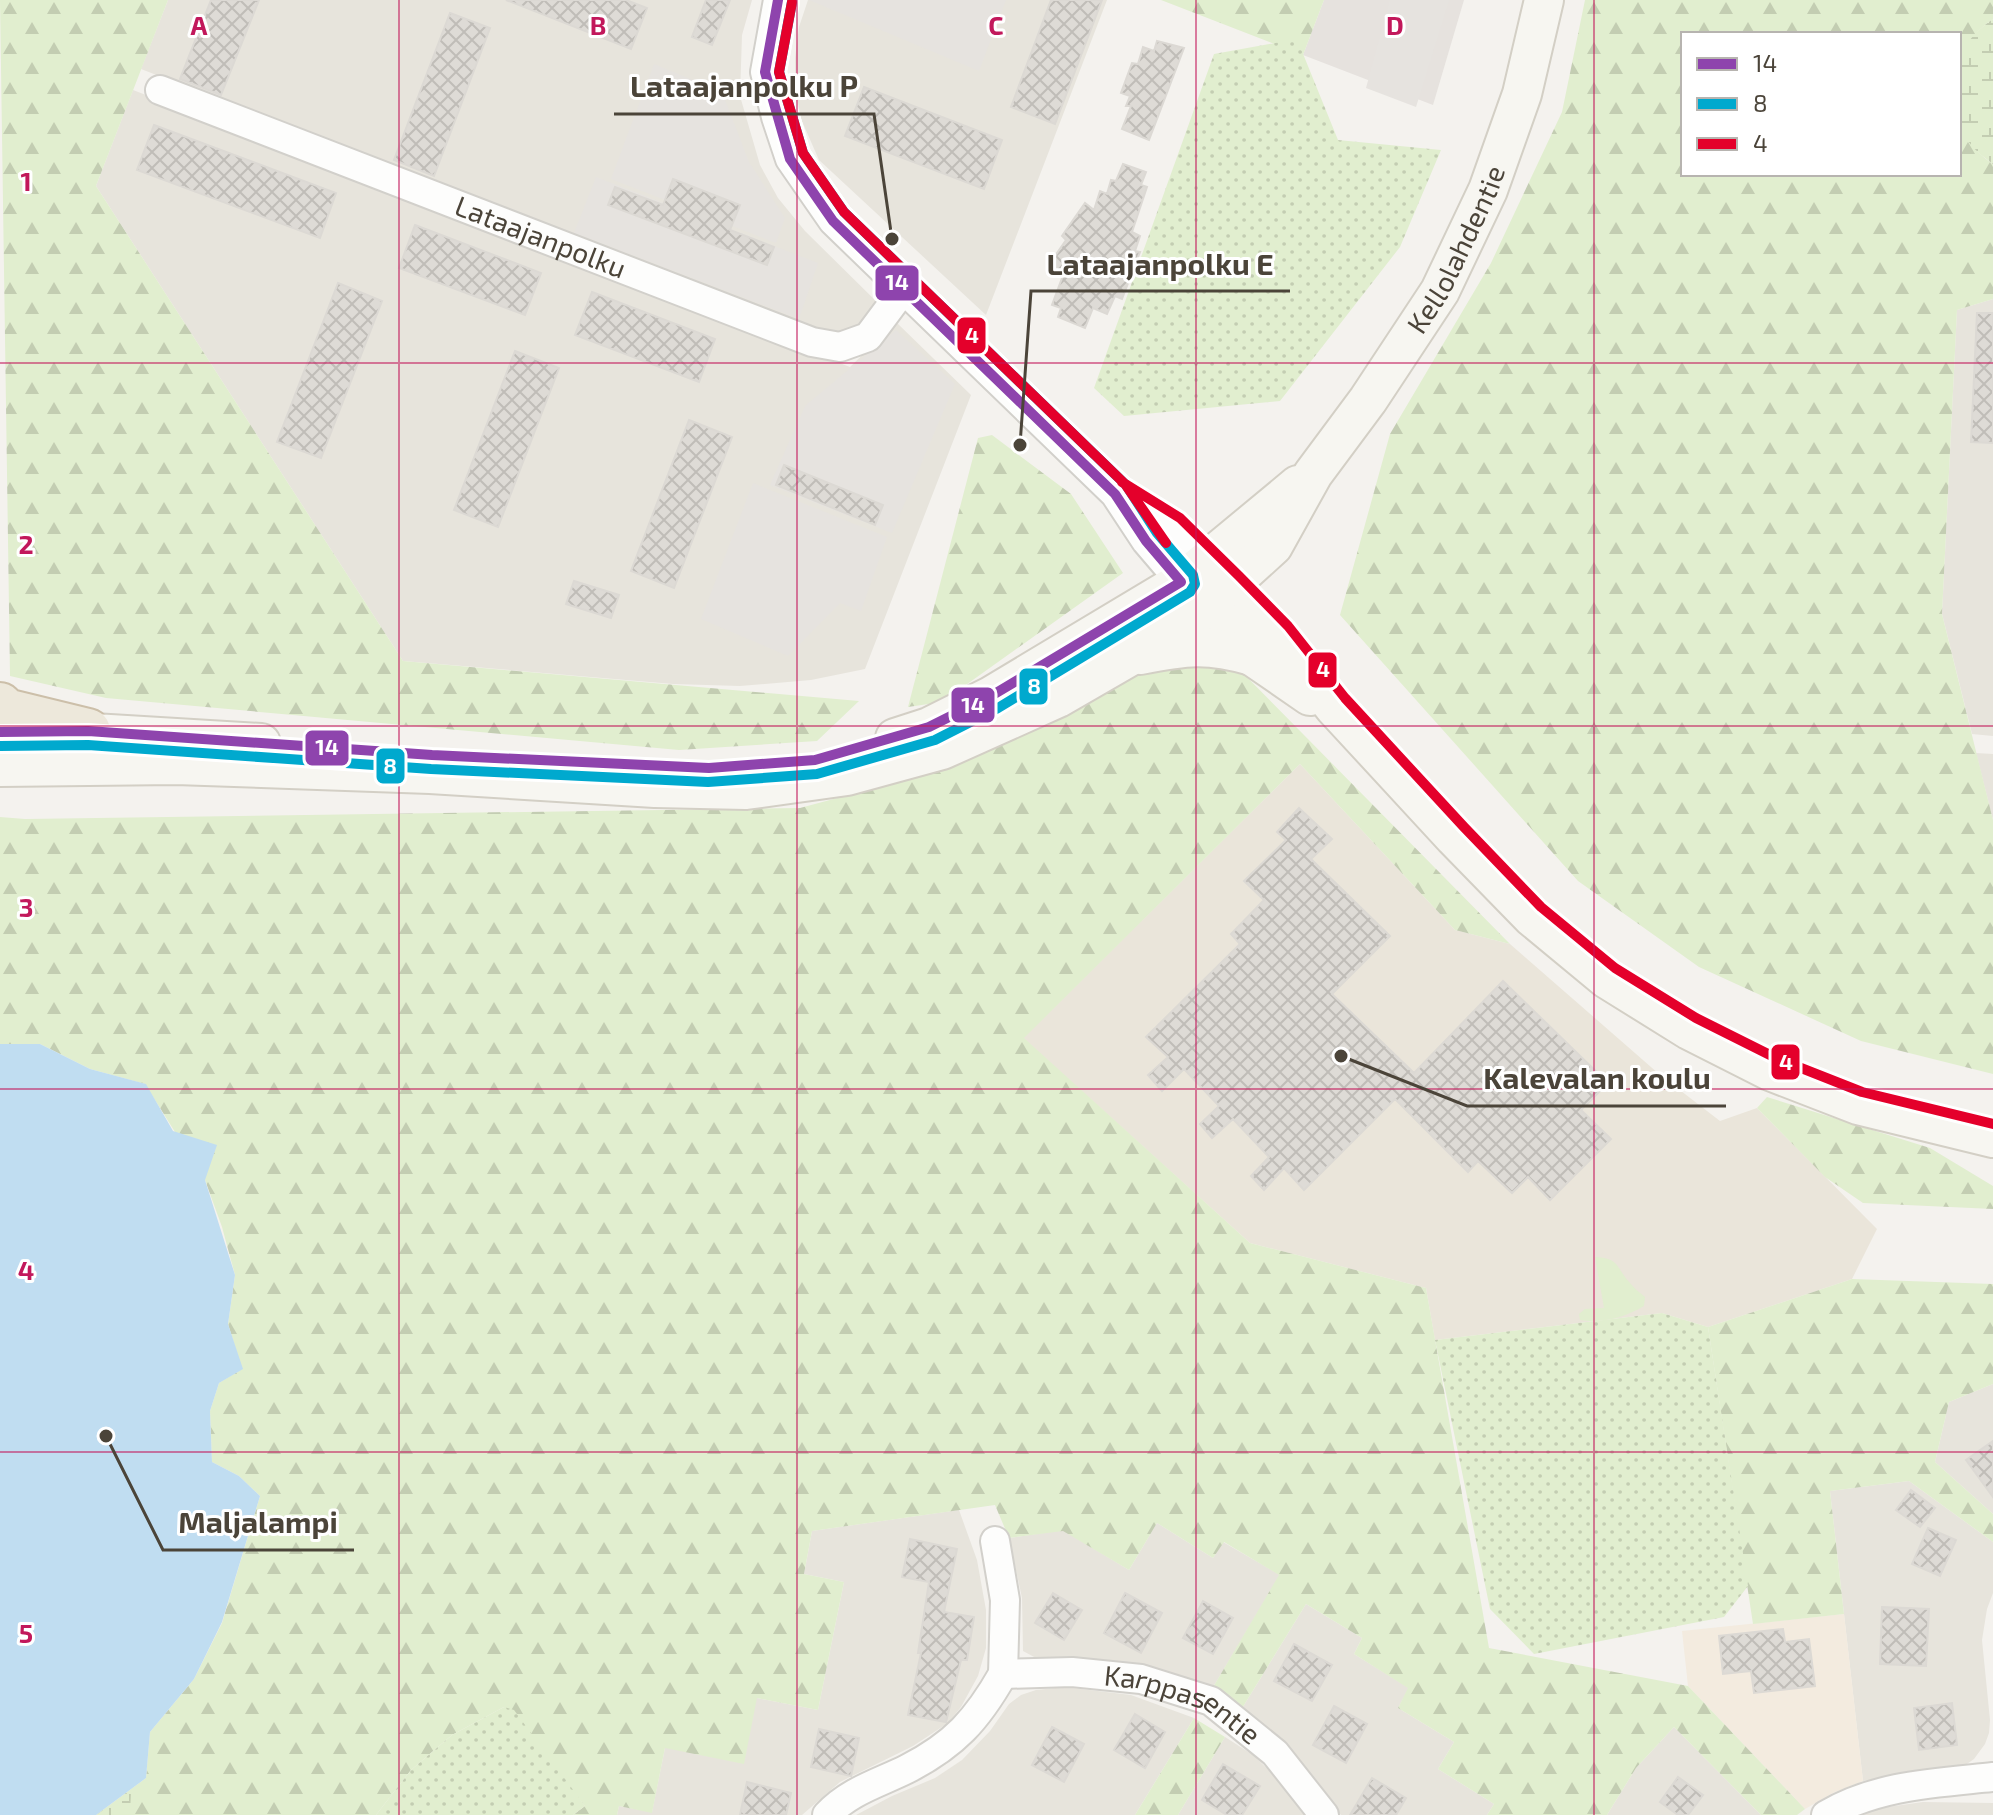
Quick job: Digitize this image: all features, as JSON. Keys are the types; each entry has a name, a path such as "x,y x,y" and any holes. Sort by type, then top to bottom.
{"highway":[{"path":"0,705 6,711 88,731"}],"main road":[{"name":"Kellolahdentie","path":"0,767 192,766 746,790 847,776 942,750 1058,698 1129,657 1205,584 1252,521 1313,474 1368,400 1440,291 1493,176 1522,94 1544,0"},
{"name":"Kellolahdentie","path":"0,732 88,731 432,755 709,768 815,760 929,727 1205,584"},
{"path":"1205,584 1252,656"},
{"path":"1205,584 1278,636 1334,707 1532,917 1607,979 1689,1030 1770,1071 1858,1105 1993,1138"},
{"path":"1129,657 1191,645 1229,649 1252,656 1302,692 1334,707"}],"street":[{"path":"778,0 765,72 776,117 790,159 833,221 1115,494 1171,529 1205,584"},
{"name":"Lataajanpolku","path":"160,90 812,342 840,347 868,337 903,290"},
{"path":"827,1815 839,1802 907,1769 965,1730 1003,1674 1005,1600 995,1541"},
{"name":"Karppasentie","path":"1003,1674 1072,1672 1141,1679 1211,1701 1275,1753 1324,1815"},
{"path":"1826,1815 1854,1800 1902,1787 1993,1777"}],"shaded area":[{"path":"168,0 752,0 742,35 740,96 760,165 778,198 805,231 880,305 844,342 141,69"},
{"path":"808,0 1107,0 986,315 819,160 801,119 795,85 799,27"},
{"path":"809,0 1006,0 979,71"},
{"path":"1324,0 1464,0 1433,105 1303,55"},
{"path":"1390,0 1449,0 1416,107 1366,88"},
{"path":"654,64 722,92 749,162 785,218 776,243 611,179"},
{"path":"133,90 850,367 896,322 971,395 865,669 811,680 740,686 673,684 403,661 96,186"},
{"path":"596,177 818,263 799,319 574,233"},
{"path":"1993,299 1993,736 1972,734 1942,614 1957,310"},
{"path":"896,330 955,384 892,533 770,485 805,406"},
{"path":"753,483 887,537 861,611 840,603 788,656 701,619"},
{"path":"1976,753 1993,754 1993,820"},
{"path":"1300,764 1455,930 1510,944 1659,1074 1720,1121 1757,1108 1877,1229 1852,1279 1708,1327 1662,1313 1435,1340 1426,1288 1250,1243 1023,1038"},
{"path":"1993,1384 1993,1514 1935,1462 1949,1402"},
{"path":"1909,1481 1993,1542 1993,1593 1982,1640 1989,1733 1974,1759 1964,1766 1863,1781 1830,1491"},
{"path":"959,1510 977,1560 986,1610 986,1648 978,1676 948,1723 913,1746 840,1782 802,1815 617,1815 619,1806 652,1812 665,1748 757,1698 818,1710 844,1582 804,1574 812,1531"},
{"path":"1157,1523 1213,1558 1223,1542 1280,1575 1209,1694 1109,1662 1036,1658 1023,1651 1022,1598 1009,1538 1063,1530 1129,1570"},
{"path":"1306,1604 1362,1638 1354,1654 1409,1688 1398,1708 1454,1742 1438,1769 1494,1804 1487,1815 1341,1815 1292,1753 1241,1710"},
{"path":"1844,1614 1863,1781 1805,1809 1688,1686 1682,1631"},
{"path":"1064,1687 1131,1695 1194,1718 1135,1815 856,1815 935,1778 962,1760 990,1731 1009,1704 1021,1695"},
{"path":"1674,1727 1761,1815 1607,1815 1636,1768"},
{"path":"1225,1737 1253,1755 1278,1779 1305,1815 1178,1815"},
{"path":"1923,1802 1993,1803 1993,1815 1858,1815 1874,1809"}],"green space":[{"path":"0,0 168,0 96,186 403,661 859,701 817,741 679,750 106,698 10,676"},
{"path":"1161,0 1324,0 1303,55"},
{"path":"1585,0 1993,0 1993,19 1974,35 1965,53 1961,73 1961,32 1681,32 1681,176 1961,176 1961,118 1969,140 1993,164 1993,299 1957,310 1942,614 1993,820 1993,1074 1861,1041 1699,967 1578,881 1340,615 1390,434 1491,263 1562,112"},
{"path":"1993,19 1993,164 1966,138 1961,121 1961,57 1978,31"},
{"path":"1297,39 1338,140 1441,150 1400,247 1280,401 1124,416 1094,388 1214,54"},
{"path":"992,435 1071,494 1123,573 942,702 908,707 978,438"},
{"path":"1171,653 1232,662 1510,944 1455,930 1300,764 1024,1038 1250,1243 1426,1288 1489,1648 1688,1686 1805,1809 1797,1815 1761,1815 1674,1727 1636,1768 1607,1815 1487,1815 1494,1804 1438,1769 1454,1742 1398,1708 1408,1688 1354,1654 1362,1638 1306,1604 1241,1710 1209,1694 1279,1575 1224,1542 1213,1558 1157,1523 1129,1570 1063,1531 1009,1538 995,1505 812,1531 804,1574 844,1582 818,1710 757,1698 744,1764 665,1748 652,1813 619,1806 617,1815 573,1815 585,1806 504,1707 452,1735 411,1770 376,1815 96,1815 146,1778 150,1732 194,1679 222,1623 260,1496 239,1476 212,1462 210,1411 219,1383 242,1369 228,1324 235,1275 205,1180 145,1084 90,1069 40,1044 0,1044 0,817 800,808 923,775 1057,719"},
{"path":"1767,1097 1930,1148 1993,1186 1993,1209 1863,1203 1825,1177 1757,1108"},
{"path":"1595,1257 1609,1259 1617,1265 1645,1297 1644,1306 1613,1319 1580,1320 1579,1314 1585,1309 1604,1308"},
{"path":"1852,1279 1993,1284 1993,1384 1949,1402 1935,1462 1993,1514 1993,1542 1909,1481 1830,1491 1844,1614 1753,1624 1708,1327"},
{"path":"1662,1313 1708,1327 1748,1586 1724,1617 1534,1654 1490,1609 1435,1340"},
{"path":"504,1707 514,1710 585,1806 573,1815 376,1815 411,1770 452,1735"},
{"path":"1194,1718 1225,1737 1178,1815 1135,1815"},
{"path":"131,1791 130,1815 96,1815"}],"water":[{"path":"0,1044 40,1044 90,1069 146,1084 173,1131 217,1145 205,1180 235,1275 228,1324 243,1369 219,1383 210,1411 212,1462 239,1476 260,1496 222,1622 194,1679 150,1732 146,1778 96,1815 0,1815"}],"building":[{"path":"211,0 259,0 221,95 180,79"},
{"path":"506,0 626,0 647,8 631,49"},
{"path":"706,0 730,0 712,45 692,37"},
{"path":"1051,0 1102,0 1055,124 1011,107"},
{"path":"450,13 490,28 434,176 394,160"},
{"path":"1157,41 1184,48 1149,140 1122,129 1131,106 1126,106 1130,96 1121,93 1132,63 1138,64 1143,47 1154,51"},
{"path":"864,87 1002,140 984,189 845,136"},
{"path":"154,125 336,193 320,238 137,170"},
{"path":"1123,164 1146,172 1141,185 1147,187 1132,232 1140,236 1135,251 1140,252 1122,299 1115,296 1107,314 1093,308 1085,328 1058,317 1061,308 1052,305 1062,278 1048,266 1066,240 1062,236 1085,203 1094,210 1100,191 1107,194 1111,180 1116,181"},
{"path":"673,179 740,205 730,230 774,247 767,265 608,205 615,187 663,205"},
{"path":"415,225 541,273 525,315 399,268"},
{"path":"338,283 382,301 321,458 277,442"},
{"path":"592,292 715,339 699,382 575,335"},
{"path":"1977,313 1993,313 1993,443 1971,442"},
{"path":"515,351 559,368 498,527 454,510"},
{"path":"689,420 732,437 674,588 631,571"},
{"path":"784,465 883,505 875,525 776,485"},
{"path":"574,581 619,595 611,618 566,604"},
{"path":"1299,808 1332,839 1311,859 1390,936 1332,994 1414,1073 1503,981 1608,1083 1581,1110 1611,1139 1550,1200 1528,1177 1512,1193 1478,1161 1468,1172 1395,1099 1304,1190 1284,1168 1264,1190 1251,1176 1269,1157 1233,1119 1212,1138 1200,1124 1219,1106 1184,1069 1162,1091 1148,1075 1168,1057 1146,1037 1240,944 1231,934 1264,900 1244,881 1286,840 1277,832"},
{"path":"1993,1441 1993,1497 1966,1460"},
{"path":"1911,1490 1935,1508 1920,1527 1896,1510"},
{"path":"1928,1528 1956,1540 1940,1576 1912,1564"},
{"path":"910,1539 957,1549 944,1612 974,1617 967,1660 961,1660 946,1722 908,1715 921,1653 918,1653 929,1582 902,1577"},
{"path":"1053,1593 1082,1610 1064,1640 1035,1623"},
{"path":"1125,1593 1162,1613 1141,1653 1104,1633"},
{"path":"1203,1601 1233,1618 1213,1654 1183,1638"},
{"path":"1882,1607 1929,1609 1926,1666 1880,1664"},
{"path":"1783,1629 1785,1642 1809,1639 1815,1686 1754,1693 1751,1671 1723,1674 1719,1636"},
{"path":"1294,1644 1332,1665 1312,1701 1274,1681"},
{"path":"1952,1703 1957,1745 1919,1750 1914,1708"},
{"path":"1334,1706 1367,1724 1346,1763 1313,1745"},
{"path":"1135,1714 1165,1732 1145,1768 1114,1750"},
{"path":"1052,1727 1084,1744 1064,1782 1032,1765"},
{"path":"819,1729 859,1738 851,1776 811,1767"},
{"path":"1223,1764 1260,1786 1242,1815 1227,1815 1202,1800"},
{"path":"1678,1777 1703,1795 1688,1815 1678,1815 1660,1802"},
{"path":"1372,1778 1406,1798 1396,1815 1350,1815"},
{"path":"747,1782 791,1793 786,1815 740,1815"}],"transit line":[{"name":"14","path":"0,732 88,731 432,755 709,768 815,760 929,727 991,696 1181,582 1146,541 1115,494 833,221 790,159 765,72 778,0"},
{"name":"8","path":"0,746 88,745 431,769 708,782 817,774 935,740 998,708 1190,592 1195,584 1193,575 1157,533 1126,485 844,212 803,153 779,72 792,2"},
{"name":"4","path":"792,2 779,72 803,153 844,212 1125,484 1166,543"},
{"name":"4","path":"1122,482 1180,518 1239,576 1288,626 1345,698 1464,827 1541,907 1615,968 1696,1018 1776,1058 1862,1092 1993,1124"}],"place":[{"name":"Lataajanpolku P","path":"892,239"},
{"name":"Lataajanpolku E","path":"1020,445"},
{"name":"Kalevalan koulu","path":"1341,1056"},
{"name":"Maljalampi","path":"106,1436"}]}
